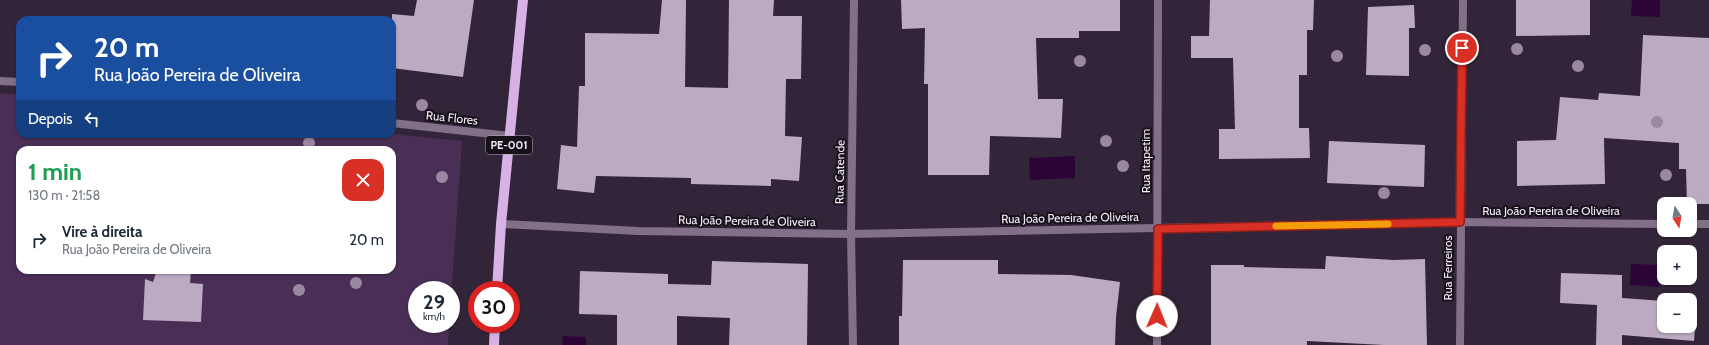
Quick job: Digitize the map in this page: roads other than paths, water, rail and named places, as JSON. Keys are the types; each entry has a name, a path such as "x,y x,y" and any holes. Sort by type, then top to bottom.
{"main road":[{"name":"PE-001","path":"498,281 501,224 523,0"},
{"path":"494,345 495,333"}],"street":[{"name":"Rua Catende","path":"853,345 851,234 854,0"},
{"name":"Rua Itapetim","path":"1157,345 1158,0"},
{"name":"Rua Ferreiros","path":"1460,345 1463,0"},
{"path":"0,81 16,82"},
{"name":"Rua Flores","path":"396,123 510,136"},
{"name":"Rua João Pereira de Oliveira","path":"501,224 638,231 851,234 1460,222 1657,224"},
{"path":"1697,224 1709,224"}]}
